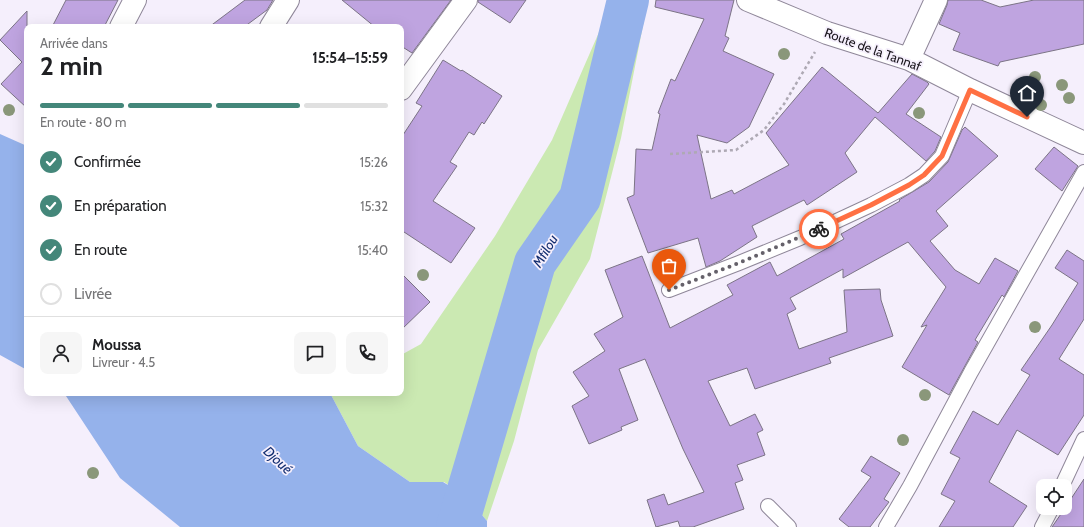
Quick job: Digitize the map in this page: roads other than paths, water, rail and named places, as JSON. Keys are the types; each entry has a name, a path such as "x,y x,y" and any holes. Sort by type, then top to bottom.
{"street":[{"path":"123,24 136,0"},
{"path":"273,24 288,0"},
{"path":"404,85 466,0"},
{"name":"Route de la Tannaf","path":"748,0 827,33 909,59 970,90 1084,143"},
{"path":"909,59 936,0"}],"lane":[{"path":"669,290 800,238 871,205 914,182 924,175 942,156 970,90"},
{"path":"886,527 910,486 971,372 1084,172"},
{"path":"1065,479 1084,439"},
{"path":"768,506 789,527"},
{"path":"1042,527 1048,515"}],"water":[{"path":"0,134 24,145 24,368 0,355"},
{"name":"Djoué","path":"66,396 332,396 358,446 410,482 443,482 466,496 487,521 487,527 180,527 120,478"}],"waterway":[{"name":"Mfilou","path":"457,527 535,263 580,198 628,0"}]}
